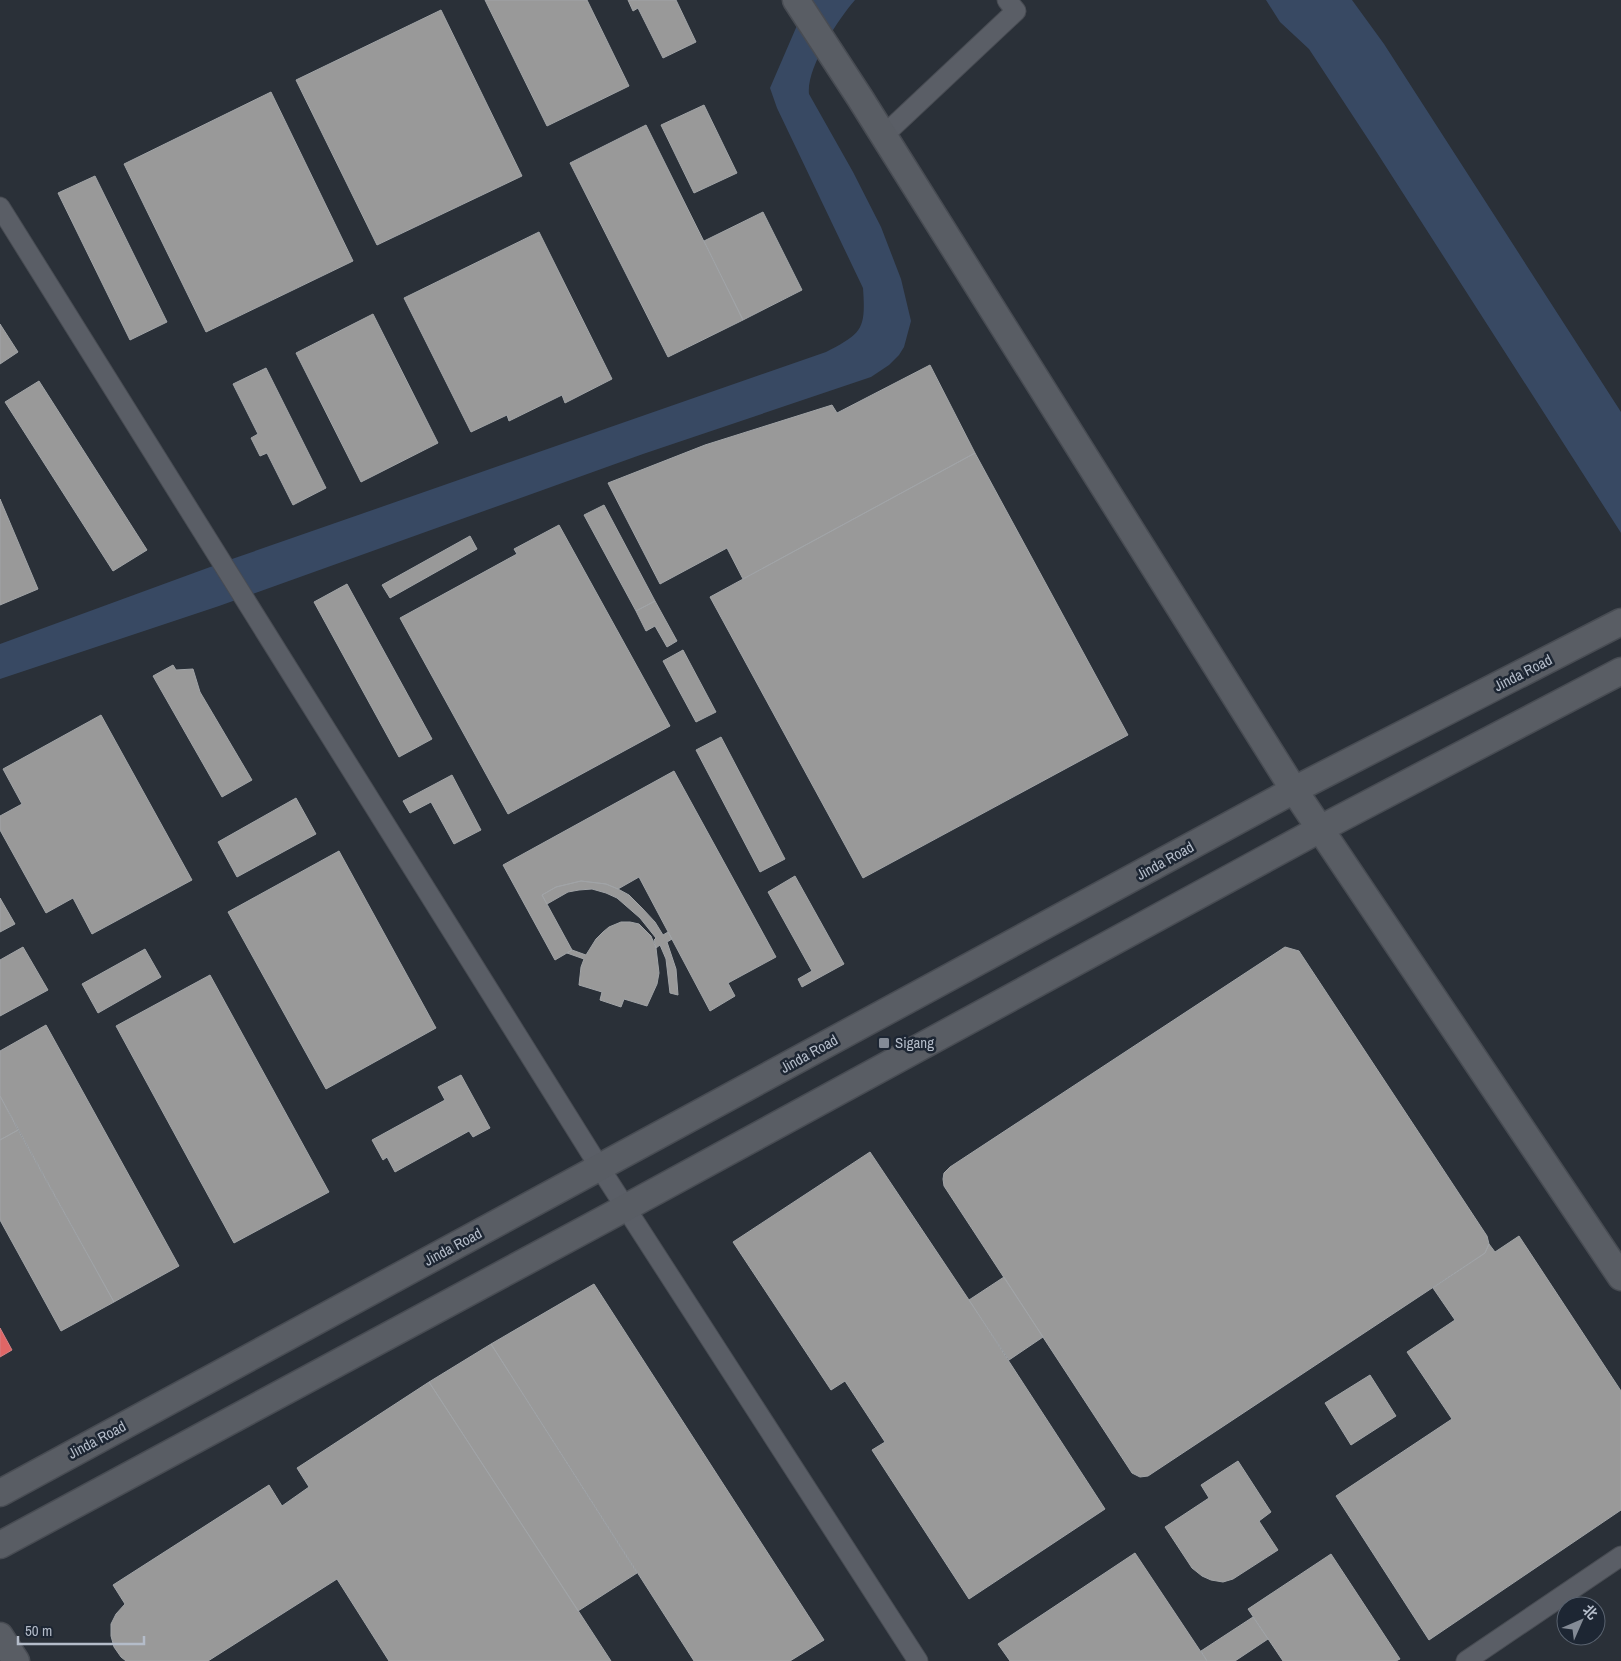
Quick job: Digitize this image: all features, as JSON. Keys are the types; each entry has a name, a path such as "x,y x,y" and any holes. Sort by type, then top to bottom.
{"main road":[{"path":"796,0 860,98 1294,790 1621,1277"},
{"name":"Jinda Road","path":"0,1492 1294,790 1621,622"},
{"path":"0,1545 626,1208 1320,829 1621,671"},
{"path":"0,1636 16,1661"}],"street":[{"path":"883,136 1016,11 1007,0"},
{"path":"0,207 600,1168 918,1661"},
{"path":"1466,1661 1621,1556"}],"water":[{"path":"808,0 855,0 840,19 824,45 809,84 809,94 853,172 881,227 901,279 911,321 904,347 889,365 871,377 643,454 219,606 0,679 0,644 232,559 826,352 847,340 859,329 862,322 864,313 863,288 777,108 770,88"},
{"path":"1266,0 1352,0 1384,44 1621,412 1621,533 1309,49 1280,22"}],"building: 商业":[{"path":"0,1328 12,1350 0,1357"}],"building: 工业":[{"path":"485,0 587,0 629,86 547,126"},
{"path":"628,0 676,0 696,42 663,58 638,8 633,11"},
{"path":"441,10 522,176 377,245 296,80"},
{"path":"271,92 353,261 206,332 124,164"},
{"path":"704,105 737,173 694,193 661,125"},
{"path":"646,125 743,320 668,357 570,163"},
{"path":"95,176 167,322 130,340 58,193"},
{"path":"763,212 802,290 743,320 704,241"},
{"path":"539,232 612,379 565,403 562,395 509,421 507,415 471,432 404,298"},
{"path":"373,314 438,443 361,482 296,353"},
{"path":"0,324 18,352 0,364"},
{"path":"930,365 975,453 743,579 727,548 660,584 608,483 705,445 832,405 837,413"},
{"path":"266,368 326,488 293,505 267,453 260,456 251,438 258,434 233,384"},
{"path":"39,381 147,550 113,571 5,402"},
{"path":"975,453 1128,735 863,878 710,597"},
{"path":"0,499 38,589 0,605"},
{"path":"604,505 655,601 636,611 584,515"},
{"path":"559,525 670,726 508,814 400,618 517,554 514,549"},
{"path":"470,536 477,549 390,598 382,585"},
{"path":"347,584 432,739 399,757 314,602"},
{"path":"655,601 677,641 667,647 655,626 646,631 636,611"},
{"path":"683,650 716,712 696,722 663,661"},
{"path":"173,665 176,670 193,669 200,692 252,780 222,797 153,676"},
{"path":"101,715 192,880 92,934 73,898 46,913 0,830 0,816 22,804 3,769"},
{"path":"721,737 785,859 760,872 696,750"},
{"path":"674,771 776,957 728,983 735,996 710,1011 639,877 618,889 606,884 581,881 556,887 542,895 572,950 555,960 503,865"},
{"path":"452,775 481,830 454,844 431,802 410,813 403,801"},
{"path":"296,798 316,834 237,877 218,842"},
{"path":"339,851 436,1028 326,1089 228,912"},
{"path":"795,876 844,964 802,987 798,979 812,971 768,892"},
{"path":"581,881 606,884 629,895 655,922 663,935 668,932 672,939 667,942 676,969 678,995 670,993 666,959 660,945 656,948 654,940 656,938 640,918 617,898 592,889 579,890 568,892 547,904 542,895 556,887"},
{"path":"0,898 15,924 0,932"},
{"path":"621,922 639,924 651,936 656,948 659,973 657,984 647,1006 624,999 621,1007 600,1000 602,992 579,985 584,959 567,953 572,950 586,955 603,932"},
{"path":"23,947 48,990 0,1016 0,960"},
{"path":"1285,947 1299,951 1487,1236 1489,1244 1485,1253 1148,1476 1140,1477 1132,1473 944,1186 944,1173 950,1167"},
{"path":"145,949 161,977 98,1013 82,984"},
{"path":"210,975 329,1192 234,1243 116,1026"},
{"path":"46,1025 179,1266 114,1302 0,1096 0,1051"},
{"path":"461,1075 490,1128 473,1137 469,1131 395,1172 387,1157 383,1160 372,1140 445,1100 438,1087"},
{"path":"0,1096 18,1130 0,1140"},
{"path":"18,1130 114,1302 61,1331 0,1220 0,1140"},
{"path":"870,1152 1105,1509 969,1599 872,1450 885,1442 845,1381 831,1390 733,1242"},
{"path":"1519,1236 1621,1391 1621,1510 1429,1640 1336,1496 1452,1419 1407,1352 1455,1320 1433,1288 1485,1253 1489,1244 1495,1252"},
{"path":"1004,1277 1043,1337 1009,1360 969,1300"},
{"path":"594,1284 824,1640 790,1661 694,1661 491,1344"},
{"path":"491,1344 637,1573 578,1611 429,1382"},
{"path":"1370,1375 1396,1416 1351,1445 1325,1403"},
{"path":"429,1382 611,1661 389,1661 337,1579 208,1661 126,1661 121,1657 114,1647 111,1636 111,1624 116,1614 125,1604 113,1585 269,1485 282,1506 309,1487 297,1468"},
{"path":"1238,1461 1271,1512 1259,1521 1278,1550 1233,1579 1223,1582 1211,1580 1192,1568 1165,1527 1209,1498 1201,1485"},
{"path":"1135,1553 1207,1661 1010,1661 998,1644"},
{"path":"1331,1554 1400,1659 1396,1661 1283,1661 1248,1609"},
{"path":"1253,1617 1268,1639 1235,1661 1207,1661 1201,1651"}],"place":[{"name":"Sigang","path":"884,1043"}]}
